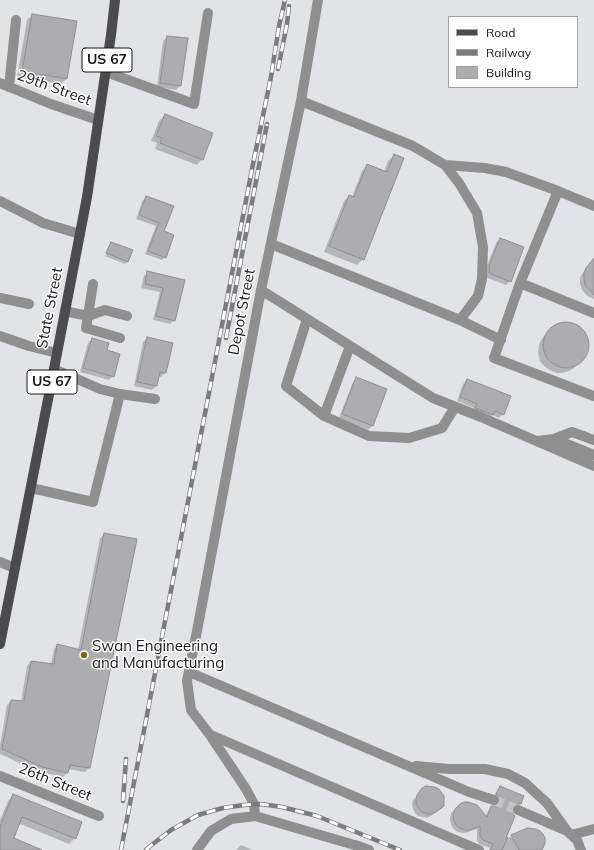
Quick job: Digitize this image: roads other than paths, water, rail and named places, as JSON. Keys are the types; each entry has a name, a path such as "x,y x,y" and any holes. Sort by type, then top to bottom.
{"main road":[{"name":"State Street","path":"0,644 87,198 115,0"}],"street":[{"name":"Depot Street","path":"255,816 254,804 246,789 210,735 191,710 187,681 198,631 261,290 301,101 318,0"},
{"path":"106,72 194,104 208,13"},
{"path":"5,85 16,20"},
{"name":"29th Street","path":"5,85 51,104 98,120"},
{"path":"301,101 413,146 445,165 459,183 477,213 483,248 482,279 478,296 460,320"},
{"path":"445,165 484,168 506,172 594,206"},
{"path":"558,191 520,283 494,358 594,396"},
{"path":"0,201 43,223 80,234"},
{"path":"271,244 460,320 500,340"},
{"path":"520,283 594,313"},
{"path":"93,284 86,328 120,338"},
{"path":"261,290 433,398 594,466"},
{"path":"0,298 29,304"},
{"path":"65,311 88,316 105,310 127,316"},
{"path":"307,319 286,386 324,416 369,436 409,438 442,428 455,407"},
{"path":"0,336 28,346 57,353"},
{"path":"324,416 350,346"},
{"path":"54,369 95,387 120,394 155,399"},
{"path":"31,488 93,502 120,394"},
{"path":"535,441 554,439 572,432 594,440"},
{"path":"554,439 594,455"},
{"path":"0,562 15,568"},
{"path":"189,672 469,792 494,800"},
{"path":"210,735 479,850"},
{"path":"406,765 449,769 484,769 508,774 525,783 547,803 569,833 577,840 581,850"},
{"name":"26th Street","path":"0,776 99,816"},
{"path":"518,810 569,833 594,829"},
{"path":"197,850 211,831 231,819 255,816 369,850"}],"tunnel":[{"path":"494,800 518,810"}],"railway":[{"path":"121,850 285,0"},
{"path":"278,69 289,6"},
{"path":"226,338 267,124"},
{"path":"123,801 126,759"},
{"path":"146,850 171,830 198,815 223,808 261,804 282,807 317,816 400,850"}],"place":[{"name":"Swan Engineering and Manufacturing","path":"84,655"}]}
